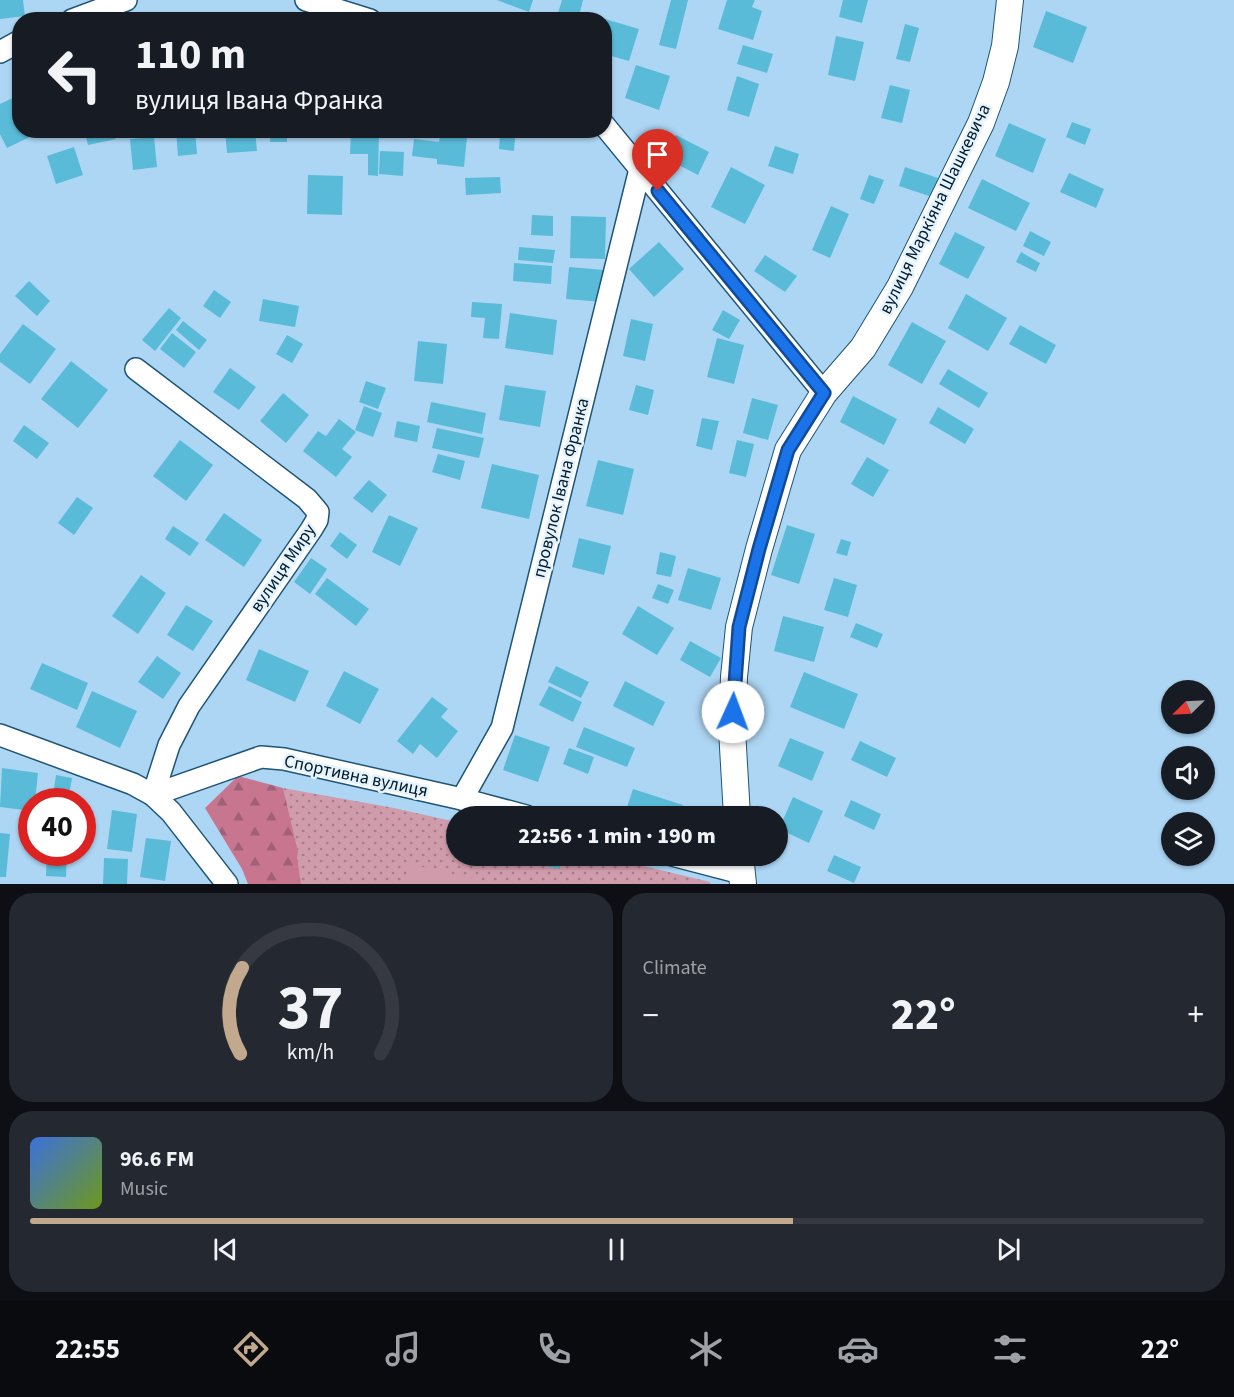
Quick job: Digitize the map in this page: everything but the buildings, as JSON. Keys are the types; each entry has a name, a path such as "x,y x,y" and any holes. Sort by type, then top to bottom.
{"street":[{"path":"94,12 126,0"},
{"path":"306,0 344,12"},
{"name":"вулиця Маркіяна Шашкевича","path":"736,806 732,730 739,627 788,450 824,393 862,348 900,287 981,123 996,82 1005,46 1010,0"},
{"path":"612,135 824,393"},
{"name":"провулок Івана Франка","path":"462,799 502,728 640,169"},
{"name":"вулиця Миру","path":"136,369 307,499 318,512 317,520 311,530 189,706 169,745 153,795"},
{"path":"0,735 133,784 153,795 171,812 226,884"},
{"name":"Спортивна вулиця","path":"153,795 261,757 284,759 488,806"},
{"path":"719,866 741,871"}],"shaded area":[{"path":"283,788 446,820 446,866 644,866 711,884 301,884"},
{"path":"409,864 497,884 404,884"}],"green space":[{"path":"238,776 283,788 298,852 301,884 248,884 242,869 205,808"}],"route":[{"path":"658,191 824,393 788,450 759,549 739,627 733,712"}]}
